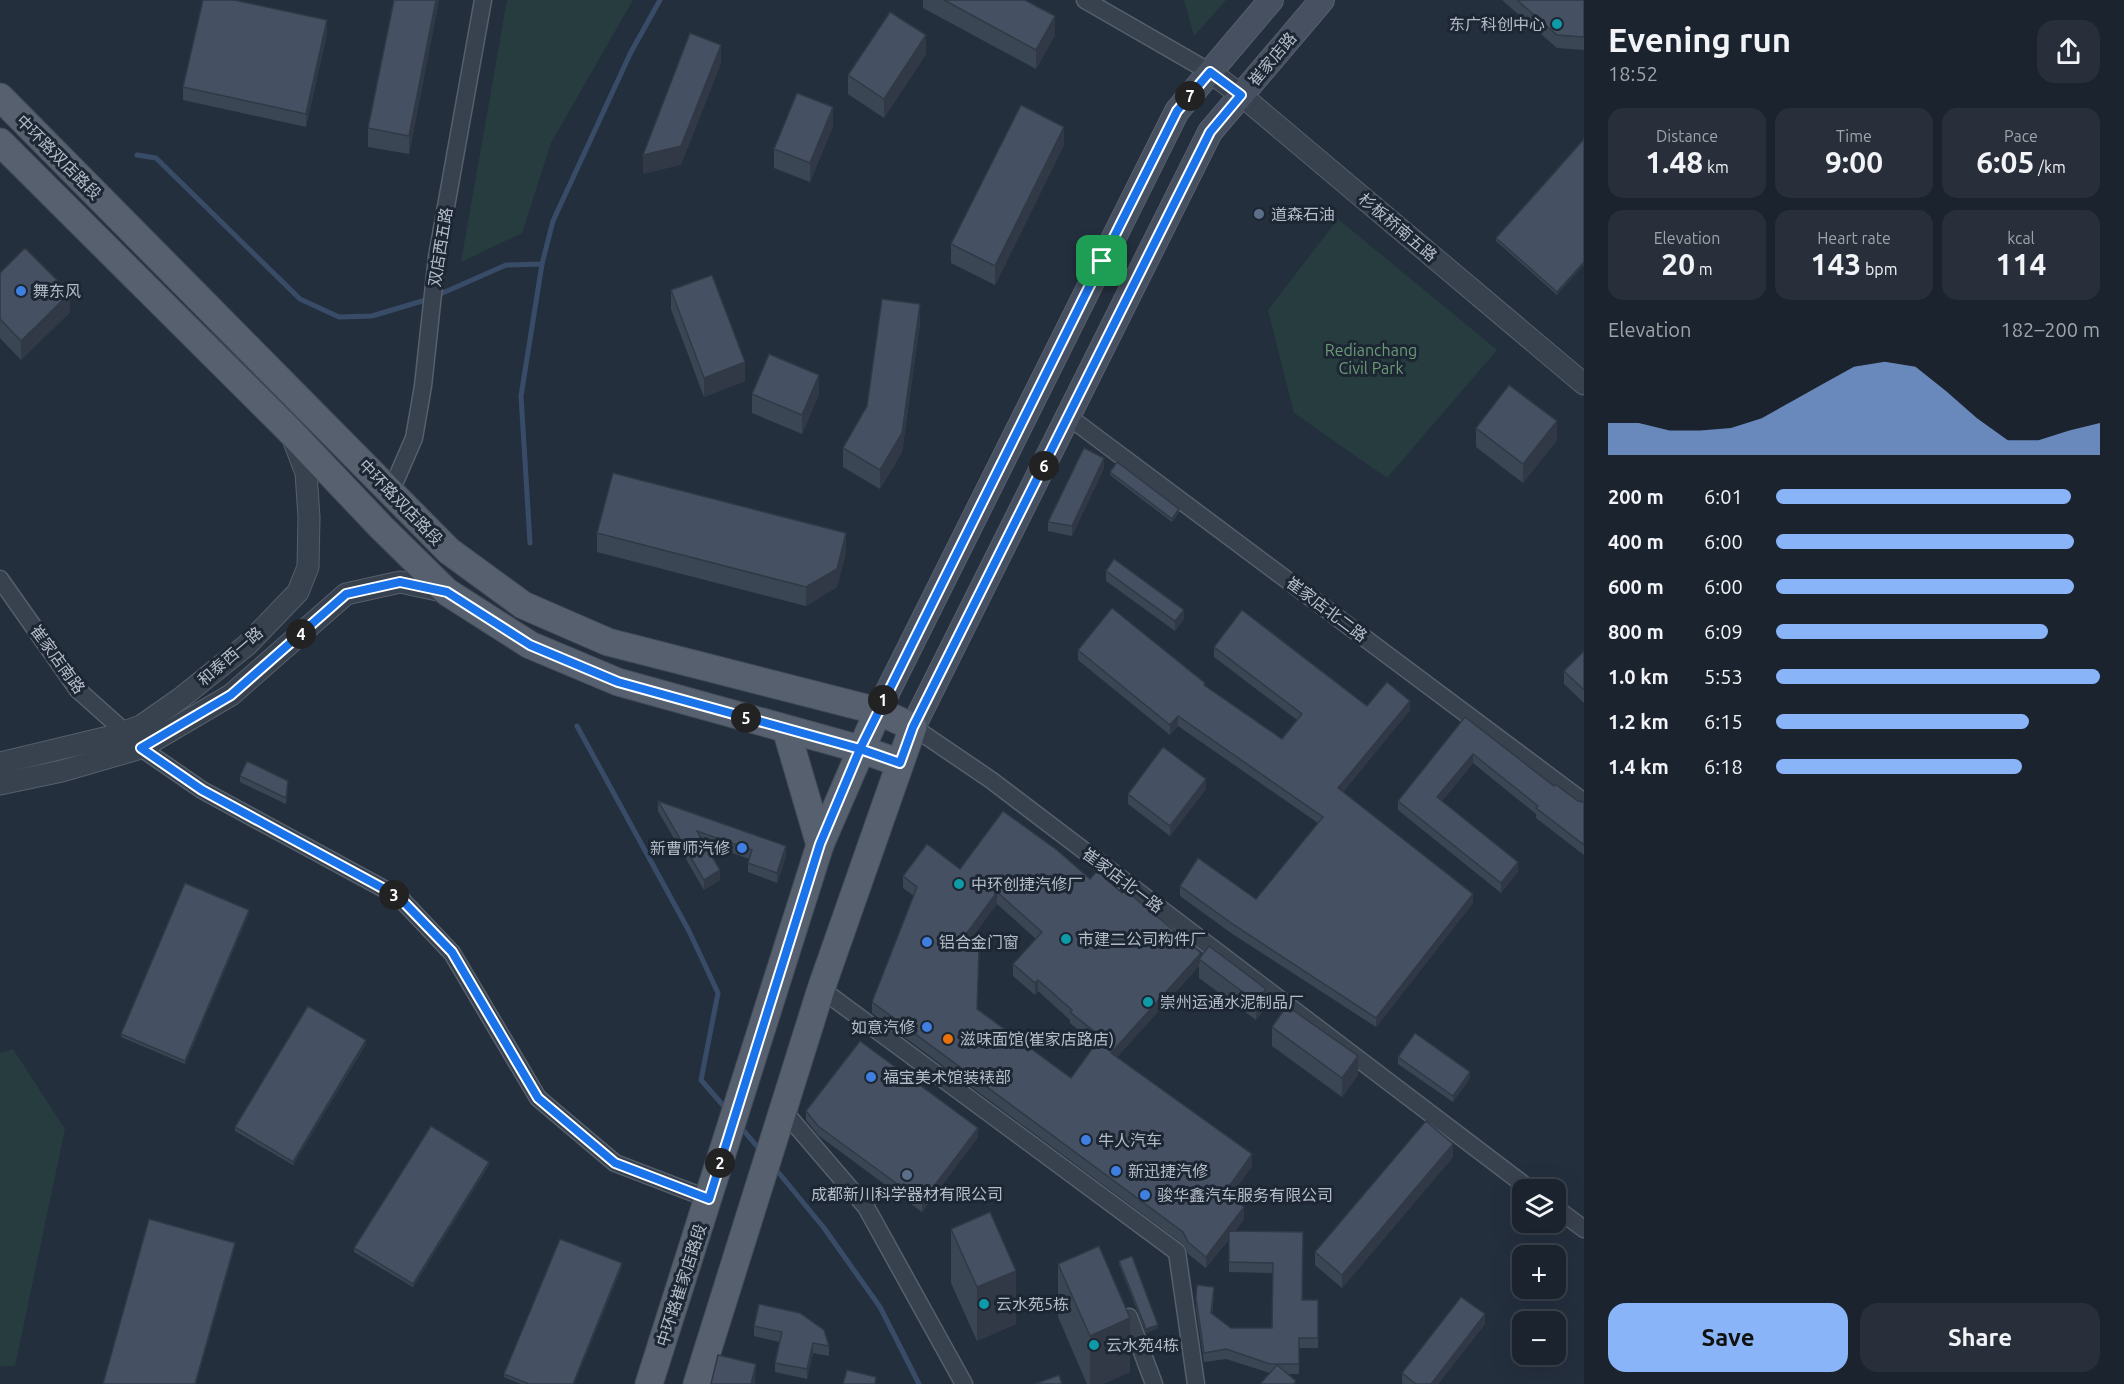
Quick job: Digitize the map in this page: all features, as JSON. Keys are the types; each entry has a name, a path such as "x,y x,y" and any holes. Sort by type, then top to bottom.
{"main road":[{"path":"878,711 1177,111 1271,0"},
{"name":"崔家店路","path":"913,727 1210,132 1322,0"},
{"name":"中环路双店路段","path":"0,97 449,551 523,605 608,642 878,711 913,727"},
{"name":"中环路双店路段","path":"0,142 289,430 381,527 447,592 530,645 618,682 860,749 900,763"},
{"name":"中环路崔家店路段","path":"649,1384 820,844 878,711"},
{"path":"697,1384 821,989 913,727"},
{"path":"786,729 820,844"}],"street":[{"name":"双店西五路","path":"391,491 414,438 423,386 437,258 483,0"},
{"path":"1084,0 1210,72"},
{"name":"杉板桥南五路","path":"1210,72 1241,95 1584,384"},
{"name":"崔家店北二路","path":"1069,417 1584,802"},
{"name":"和泰西一路","path":"0,763 141,726 181,698 247,645 298,592 308,567 308,506 306,473 289,430"},
{"name":"崔家店南路","path":"0,579 78,690 125,732"},
{"name":"和泰西一路","path":"0,784 62,771 141,748 231,695 346,594 400,582 447,592"},
{"name":"崔家店北一路","path":"913,727 991,780 1517,1179"},
{"path":"141,748 202,790 399,897 452,952 538,1098 615,1163 709,1199"},
{"path":"821,989 1178,1252 1196,1384"},
{"path":"780,1116 866,1207 964,1384"},
{"path":"1566,1216 1584,1229"},
{"path":"1129,1317 1154,1384"}],"green space":[{"path":"507,0 633,0 551,143 522,233 461,262"},
{"path":"1184,0 1226,0 1194,36"},
{"name":"Redianchang Civil Park","path":"1338,219 1497,350 1387,478 1294,413 1268,310"},
{"path":"13,1049 65,1129 15,1366 0,1366 0,1053"}],"building":[{"path":"203,0 234,0 327,20 306,114 183,87"},
{"path":"394,0 436,0 409,136 368,128"},
{"path":"944,0 1025,0 1055,16 1036,50"},
{"name":"东广科创中心","path":"1517,0 1584,0 1584,37 1557,35"},
{"path":"890,12 926,35 884,99 848,75"},
{"path":"690,33 721,45 681,146 643,155"},
{"path":"797,93 833,107 810,163 774,149"},
{"path":"1021,105 1064,127 995,266 951,244"},
{"path":"1584,139 1584,262 1557,292 1496,238"},
{"path":"25,248 70,293 21,341 0,319 0,273"},
{"path":"712,275 745,362 704,378 671,290"},
{"path":"882,299 920,304 902,433 880,470 843,448 867,406"},
{"path":"769,354 819,375 802,415 752,394"},
{"path":"1509,385 1557,421 1523,464 1476,428"},
{"path":"1084,448 1104,458 1072,526 1048,522"},
{"path":"1117,462 1179,509 1172,519 1110,472"},
{"path":"613,473 846,533 837,569 806,587 597,533"},
{"path":"1114,559 1184,610 1175,621 1106,571"},
{"path":"1112,608 1205,683 1204,685 1282,739 1302,714 1214,647 1242,610 1367,706 1387,682 1410,701 1338,788 1473,894 1376,1018 1234,925 1180,886 1198,858 1256,899 1323,817 1178,716 1170,725 1078,650"},
{"path":"1584,651 1584,690 1564,671"},
{"path":"1465,717 1554,786 1555,784 1578,801 1584,802 1584,845 1536,808 1538,806 1473,754 1437,797 1518,862 1501,883 1398,801"},
{"path":"1163,747 1206,779 1170,826 1128,794"},
{"path":"247,761 288,781 286,798 240,776"},
{"path":"658,801 786,846 777,873 748,863 752,850 697,831 720,870 704,880"},
{"path":"1003,811 1057,850 1090,879 1097,871 1122,893 1125,890 1201,953 1111,1053 1252,1154 1225,1192 1244,1207 1206,1257 1188,1242 1183,1232 872,1002 917,887 903,876 927,844 960,869","holes":["997,892 1042,932 1013,964 1035,983 1038,980 1072,1010 1070,1012 1101,1037 1071,1078 977,1009 979,950 963,938"]},
{"path":"185,883 249,910 185,1061 121,1034"},
{"path":"1209,946 1266,989 1256,1002 1199,959"},
{"path":"308,1006 366,1040 293,1162 235,1127"},
{"path":"1287,1006 1358,1056 1342,1078 1272,1027"},
{"path":"1415,1033 1470,1072 1453,1096 1398,1057"},
{"path":"860,1041 978,1128 922,1202 818,1126 806,1111"},
{"path":"1426,1121 1453,1144 1342,1275 1315,1252"},
{"path":"431,1126 489,1162 413,1284 354,1248"},
{"path":"990,1212 1016,1271 977,1287 951,1229"},
{"path":"149,1219 235,1243 195,1384 103,1384"},
{"path":"1229,1231 1303,1232 1302,1300 1318,1300 1318,1338 1299,1338 1299,1364 1270,1364 1226,1349 1204,1353 1196,1298 1197,1285 1214,1287 1211,1313 1231,1328 1272,1328 1273,1263 1229,1262"},
{"path":"560,1239 622,1263 573,1384 529,1384 504,1374"},
{"path":"1099,1246 1130,1318 1090,1336 1058,1264"},
{"path":"1132,1256 1158,1325 1146,1329 1119,1261"},
{"path":"1461,1297 1485,1314 1431,1384 1416,1384 1402,1373"},
{"path":"759,1304 800,1313 824,1330 829,1346 813,1343 807,1369 775,1363 782,1332 754,1326"},
{"path":"718,1355 756,1364 751,1384 711,1384"},
{"path":"1277,1365 1296,1381 1293,1384 1260,1384"},
{"path":"847,1370 876,1377 875,1384 843,1384"},
{"path":"1059,1375 1062,1384 1035,1384"}],"waterway":[{"path":"530,543 521,396 542,264 553,221 631,52 660,0"},
{"path":"137,155 156,158 300,299 339,317 372,316 429,299 506,265 542,264"},
{"path":"577,726 689,931 718,993 701,1080 728,1111"},
{"path":"739,1125 760,1150"},
{"path":"774,1167 824,1228 880,1307 919,1384"}],"place":[{"name":"东广科创中心","path":"1557,24"},
{"name":"道森石油","path":"1259,214"},
{"name":"舞东风","path":"21,291"},
{"name":"新曹师汽修","path":"742,848"},
{"name":"中环创捷汽修厂","path":"959,884"},
{"name":"市建二公司构件厂","path":"1066,939"},
{"name":"铝合金门窗","path":"927,942"},
{"name":"崇州运通水泥制品厂","path":"1148,1002"},
{"name":"如意汽修","path":"927,1027"},
{"name":"滋味面馆(崔家店路店)","path":"948,1039"},
{"name":"福宝美术馆装裱部","path":"871,1077"},
{"name":"牛人汽车","path":"1086,1140"},
{"name":"新迅捷汽修","path":"1116,1171"},
{"name":"成都新川科学器材有限公司","path":"907,1175"},
{"name":"骏华鑫汽车服务有限公司","path":"1145,1195"},
{"name":"云水苑5栋","path":"984,1304"},
{"name":"云水苑4栋","path":"1094,1345"}],"route":[{"path":"1102,261 878,711 860,749 820,844 709,1199 615,1163 538,1098 452,952 399,897 202,790 141,748 231,695 346,594 400,582 447,592 530,645 618,682 860,749 900,763 913,727 1210,132 1241,95 1210,72 1177,111 1102,261"}]}
